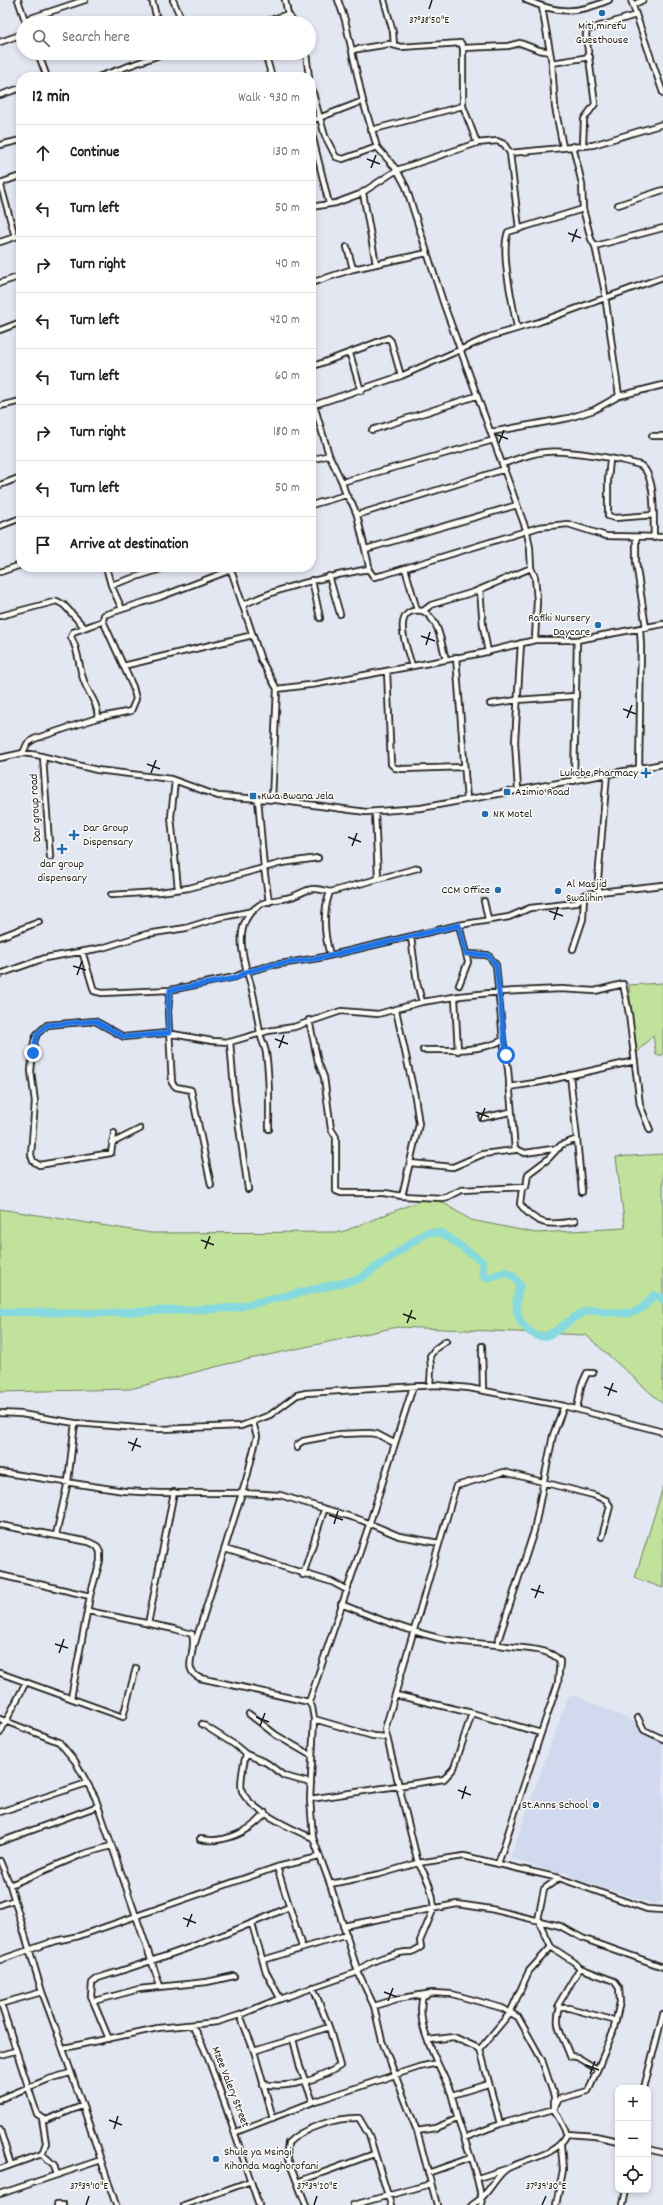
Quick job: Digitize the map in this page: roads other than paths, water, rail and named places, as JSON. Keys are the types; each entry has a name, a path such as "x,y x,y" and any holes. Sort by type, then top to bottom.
{"street":[{"path":"18,0 24,16"},
{"path":"40,16 85,0"},
{"path":"152,0 156,16"},
{"path":"173,0 180,16"},
{"path":"282,16 288,14 285,0"},
{"path":"338,0 352,50 363,101 377,147 397,170 406,187 427,253 462,349 476,396 491,432 527,532 530,548 531,568 535,578 537,600 535,640"},
{"path":"384,0 393,32 394,45"},
{"path":"526,0 542,7 563,11 576,11 609,0"},
{"path":"643,0 632,2 663,93"},
{"path":"542,7 552,63 555,107 563,147"},
{"path":"583,145 584,119 595,106 590,57 586,35 587,30 636,15"},
{"path":"0,42 16,36"},
{"path":"352,50 389,44 406,47 459,42 463,48 464,106 477,143"},
{"path":"463,48 508,46 520,43 539,50 550,52"},
{"path":"552,63 590,57"},
{"path":"41,60 45,72"},
{"path":"112,72 145,60"},
{"path":"267,60 271,72"},
{"path":"307,60 308,72"},
{"path":"0,95 16,90"},
{"path":"316,120 363,101"},
{"path":"371,130 464,106"},
{"path":"316,107 325,136 339,159 377,147"},
{"path":"510,153 592,145 663,124"},
{"path":"316,206 329,204 363,193 397,170 477,143 497,140 504,144 510,153 519,228"},
{"path":"0,145 16,141"},
{"path":"572,146 582,184 583,209 591,239 595,246 605,297 619,396"},
{"path":"316,151 329,204"},
{"path":"0,242 15,237 1,186 3,182 16,177"},
{"path":"618,204 663,190"},
{"path":"363,193 376,264"},
{"path":"517,327 509,292 506,236 511,230 537,225 583,209"},
{"path":"595,246 663,228"},
{"path":"348,248 353,269"},
{"path":"316,281 353,269 427,253"},
{"path":"316,404 361,391 517,327 539,322 605,297 640,287 663,277"},
{"path":"0,283 16,278"},
{"path":"0,330 16,324"},
{"path":"316,365 350,354 388,338 391,341 400,376"},
{"path":"350,354 361,391"},
{"path":"491,432 569,418 594,410 619,396 663,385"},
{"path":"372,430 476,396"},
{"path":"0,406 16,402"},
{"path":"316,414 329,455 342,482 346,495 352,503 357,515 366,549 369,564 368,569 374,577 527,532 539,527 562,524 606,536 663,537"},
{"path":"652,436 663,436"},
{"path":"342,482 494,440"},
{"path":"357,515 504,467 532,454 552,451 640,465 647,472 651,482 654,538"},
{"path":"316,459 329,455"},
{"path":"610,460 607,513 609,518 653,515"},
{"path":"0,485 16,478"},
{"path":"316,504 346,495"},
{"path":"366,549 517,505"},
{"path":"0,526 16,520"},
{"path":"636,537 636,562 646,628"},
{"path":"0,572 16,567"},
{"path":"405,568 420,610 431,617 437,628 446,659"},
{"path":"412,666 402,631 405,617 431,605 480,590 531,568"},
{"path":"243,605 269,593 312,580 368,569"},
{"path":"107,572 111,585 122,609"},
{"path":"111,585 151,572"},
{"path":"23,753 27,744 34,739 96,718 132,710 136,696 103,621 104,615 160,597 220,572"},
{"path":"231,572 265,669 278,689 272,800"},
{"path":"328,576 340,614"},
{"path":"312,580 320,618"},
{"path":"480,590 483,626 488,652"},
{"path":"0,616 57,601 64,605 84,627"},
{"path":"96,718 96,709 83,679 75,644 71,636 73,632 103,621"},
{"path":"278,689 317,684 488,652 535,640 577,640 663,624"},
{"path":"639,768 640,629"},
{"path":"123,666 253,635"},
{"path":"574,781 577,640"},
{"path":"518,790 515,742 521,643"},
{"path":"456,657 467,800"},
{"path":"387,671 391,764 395,768 404,769 464,767"},
{"path":"490,704 517,700 575,696"},
{"path":"0,757 23,753 97,770 154,776 175,781 218,796 272,800 375,812 421,808 663,764"},
{"name":"Dar group road","path":"43,757 50,857"},
{"path":"599,892 598,879 607,774"},
{"path":"175,781 171,817 178,889"},
{"path":"258,799 264,868 269,902"},
{"path":"375,812 378,877"},
{"path":"111,895 178,889 202,885 282,863 318,858"},
{"path":"269,1129 266,1052 260,1034 250,982 246,972 241,937 246,921 253,911 261,904 290,898 307,889 316,888 330,892 378,877 418,868"},
{"path":"82,951 88,978 94,991 102,993 170,990 236,978 246,972 273,965 330,955 488,919 509,917 537,907 576,903 584,895 663,885"},
{"path":"330,892 325,928 330,955"},
{"path":"573,949 583,919 584,895"},
{"path":"484,901 488,919"},
{"path":"0,974 29,962 102,948 146,934 198,925 218,918 253,911"},
{"path":"0,937 39,922"},
{"path":"459,925 468,966 460,980 459,985"},
{"path":"411,937 417,983 422,1002"},
{"path":"466,954 490,956 496,965 500,992 503,1040 508,1069 510,1112 513,1116 516,1149"},
{"path":"114,1133 112,1143 113,1152 107,1154 39,1165 33,1160 31,1155 35,1102 31,1071 34,1042 37,1034 47,1025 95,1021 124,1037 169,1033 212,1041 230,1042 294,1026 341,1011 378,1014 422,1002 500,992 561,989 595,991 623,984 640,1105 650,1130"},
{"path":"170,990 168,1012 172,1083 176,1087 191,1090 211,1185"},
{"path":"455,998 458,1050"},
{"path":"396,1010 415,1097 419,1124 402,1196"},
{"path":"309,1020 318,1062 324,1077 331,1129 336,1137 336,1191 341,1194 385,1193 402,1196 442,1198 448,1197 461,1190 522,1189 526,1188 528,1174 544,1163 561,1145 577,1139"},
{"path":"423,1050 458,1050 481,1047 503,1040"},
{"path":"230,1042 235,1100 248,1189"},
{"path":"509,1087 541,1082 635,1062"},
{"path":"570,1075 582,1192"},
{"path":"482,1118 510,1112"},
{"path":"112,1143 140,1129"},
{"path":"410,1163 453,1167 484,1154 514,1151 516,1149 525,1153 558,1148"},
{"path":"522,1189 520,1204 539,1222 551,1224 575,1221"},
{"path":"430,1385 430,1356 435,1349 446,1341"},
{"path":"482,1346 483,1390"},
{"path":"577,1409 581,1386 587,1373 593,1373"},
{"path":"0,1413 21,1414 75,1423 162,1429 241,1426 253,1423 270,1415 297,1395 306,1393 430,1385 483,1390 564,1406 663,1432"},
{"path":"308,1702 341,1604 370,1525 394,1443 413,1387"},
{"path":"498,1644 534,1531 542,1481 552,1435 564,1406"},
{"path":"56,1535 68,1481 75,1423"},
{"path":"253,1423 257,1436 240,1503 189,1666 195,1676 308,1702 312,1707 314,1720 310,1799 313,1838 330,1884 358,1972 374,2006 382,2041 417,2131 437,2205"},
{"path":"297,1448 297,1445 303,1441 347,1434 377,1434 394,1443"},
{"path":"0,1472 68,1481 124,1491 242,1493 280,1496 361,1520 399,1536 439,1543"},
{"path":"64,2048 158,2028 217,2022 240,2015 280,1998 358,1972 362,1966 390,1955 417,1950 421,1947 420,1941 434,1908 426,1875 418,1863 398,1787 385,1729 396,1695 412,1630 456,1486 504,1472 587,1494 608,1503 610,1506 602,1537"},
{"path":"148,1624 174,1492"},
{"path":"228,1493 240,1503"},
{"path":"303,1575 324,1510"},
{"path":"0,1525 89,1542 96,1546 100,1552 100,1561 90,1596 71,1698"},
{"path":"225,1549 303,1575 332,1582 347,1590"},
{"path":"0,1575 90,1596"},
{"path":"341,1604 412,1630 455,1641 498,1644 537,1651 555,1656 560,1661 558,1683 498,1864"},
{"path":"88,1611 192,1634 195,1643"},
{"path":"0,1673 123,1716 136,1668"},
{"path":"0,1733 26,1682"},
{"path":"396,1695 472,1713 542,1733"},
{"path":"310,1799 441,1780 453,1771 472,1713"},
{"path":"249,1714 276,1735 312,1756"},
{"path":"0,1718 59,1742 75,1761 95,1796 128,1898 137,1915 160,1986"},
{"path":"638,1718 644,1730 663,1738"},
{"path":"314,1720 373,1736 386,1737"},
{"path":"202,1724 235,1745 246,1754 267,1763 284,1776 311,1783"},
{"path":"246,1754 241,1789 245,1797 266,1813 313,1838"},
{"path":"0,1812 87,1783"},
{"path":"0,1842 98,1806"},
{"path":"200,1839 213,1841 233,1836 258,1823 266,1813"},
{"path":"10,1885 83,1854 112,1846"},
{"path":"330,1884 380,1874 418,1863 464,1856 559,1878 647,1909 663,1909"},
{"path":"0,1960 28,1950 79,1936 277,1867 319,1857"},
{"path":"0,1862 10,1885 28,1950 42,1992 64,2048 70,2073 116,2205"},
{"path":"277,1867 302,1947"},
{"path":"464,2138 500,2124 554,2109 559,2099 588,2090 608,2045 616,2021 621,1997 617,1984 580,1968 574,1962 551,1947 538,1920 544,1889 559,1878"},
{"path":"0,1905 14,1900"},
{"path":"343,1926 462,1904 491,1909 524,1919 538,1920 560,1926 582,1938 663,1967"},
{"path":"109,2038 95,2001 91,1996 91,1988 98,1978 252,1924 289,1907"},
{"path":"252,1924 266,1972 280,1998"},
{"path":"263,1960 302,1947 347,1935"},
{"path":"480,2049 510,2013 529,1971 551,1947"},
{"path":"580,1968 563,1994 558,2005 560,2008 556,2018 557,2026 570,2056 577,2057 597,2069"},
{"path":"95,2001 160,1986 207,1982 234,1976"},
{"path":"263,2084 284,2086 306,2081 340,2066 329,2027 312,1987"},
{"path":"42,1992 1,2004 15,2051 29,2087 34,2109 42,2118 46,2120 82,2106"},
{"path":"374,2006 397,1999 432,1993 459,1996 502,2008 518,2017 542,2060 554,2096 554,2109 567,2134"},
{"path":"432,1993 430,1996 423,1996 420,2017 437,2063 452,2095 457,2119 478,2178 482,2203"},
{"path":"560,2008 569,2008 616,2021"},
{"path":"645,2085 663,2014"},
{"path":"240,2015 254,2051 273,2118"},
{"name":"Mzee Valery Street","path":"191,2025 206,2051 236,2132 258,2205"},
{"path":"254,2051 329,2027"},
{"path":"429,2040 454,2037 480,2049 487,2070 488,2084 500,2124"},
{"path":"293,2039 313,2102"},
{"path":"0,2055 15,2051"},
{"path":"236,2132 313,2102 396,2074 437,2063"},
{"path":"0,2099 70,2073"},
{"path":"452,2095 488,2084"},
{"path":"42,2118 46,2143 42,2154"},
{"path":"306,2205 288,2159 288,2143 300,2134 346,2118 359,2118 369,2135 381,2178 389,2195 391,2205"},
{"path":"417,2131 434,2128 457,2119"},
{"path":"0,2130 11,2165"},
{"path":"567,2134 595,2136 615,2140"},
{"path":"556,2205 563,2170 561,2145 567,2134"},
{"path":"478,2178 506,2169 561,2145"},
{"path":"651,2150 663,2153"},
{"path":"0,2169 42,2154"},
{"path":"42,2154 54,2165 56,2175"},
{"path":"297,2182 374,2154"},
{"path":"428,2173 470,2158"},
{"path":"0,2194 101,2160"},
{"path":"472,2205 482,2203 506,2169"},
{"path":"184,2205 250,2181"},
{"path":"353,2205 431,2184"},
{"path":"623,2205 625,2193"},
{"path":"56,2205 63,2205"}],"waterway":[{"path":"0,1312 106,1313 233,1308 359,1279 427,1232 442,1233 483,1262 483,1276 487,1278 506,1272 513,1276 520,1285 517,1312 521,1322 533,1334 541,1336 549,1335 581,1313 591,1310 628,1313 639,1310 654,1295 661,1297 663,1300"}],"place":[{"name":"Miti mirefu Guesthouse","path":"602,13"},
{"name":"Rafiki Nursery Daycare","path":"598,625"},
{"name":"Lukobe Pharmacy","path":"646,773"},
{"name":"Azimio Road","path":"507,792"},
{"name":"Kwa Bwana Jela","path":"253,796"},
{"name":"NK Motel","path":"485,814"},
{"name":"Dar Group Dispensary","path":"74,835"},
{"name":"dar group dispensary","path":"62,849"},
{"name":"CCM Office","path":"498,890"},
{"name":"Al Masjid Swalihin","path":"558,891"},
{"name":"St.Anns School","path":"596,1805"},
{"name":"Shule ya Msingi Kihonda Maghorofani","path":"216,2159"}]}
